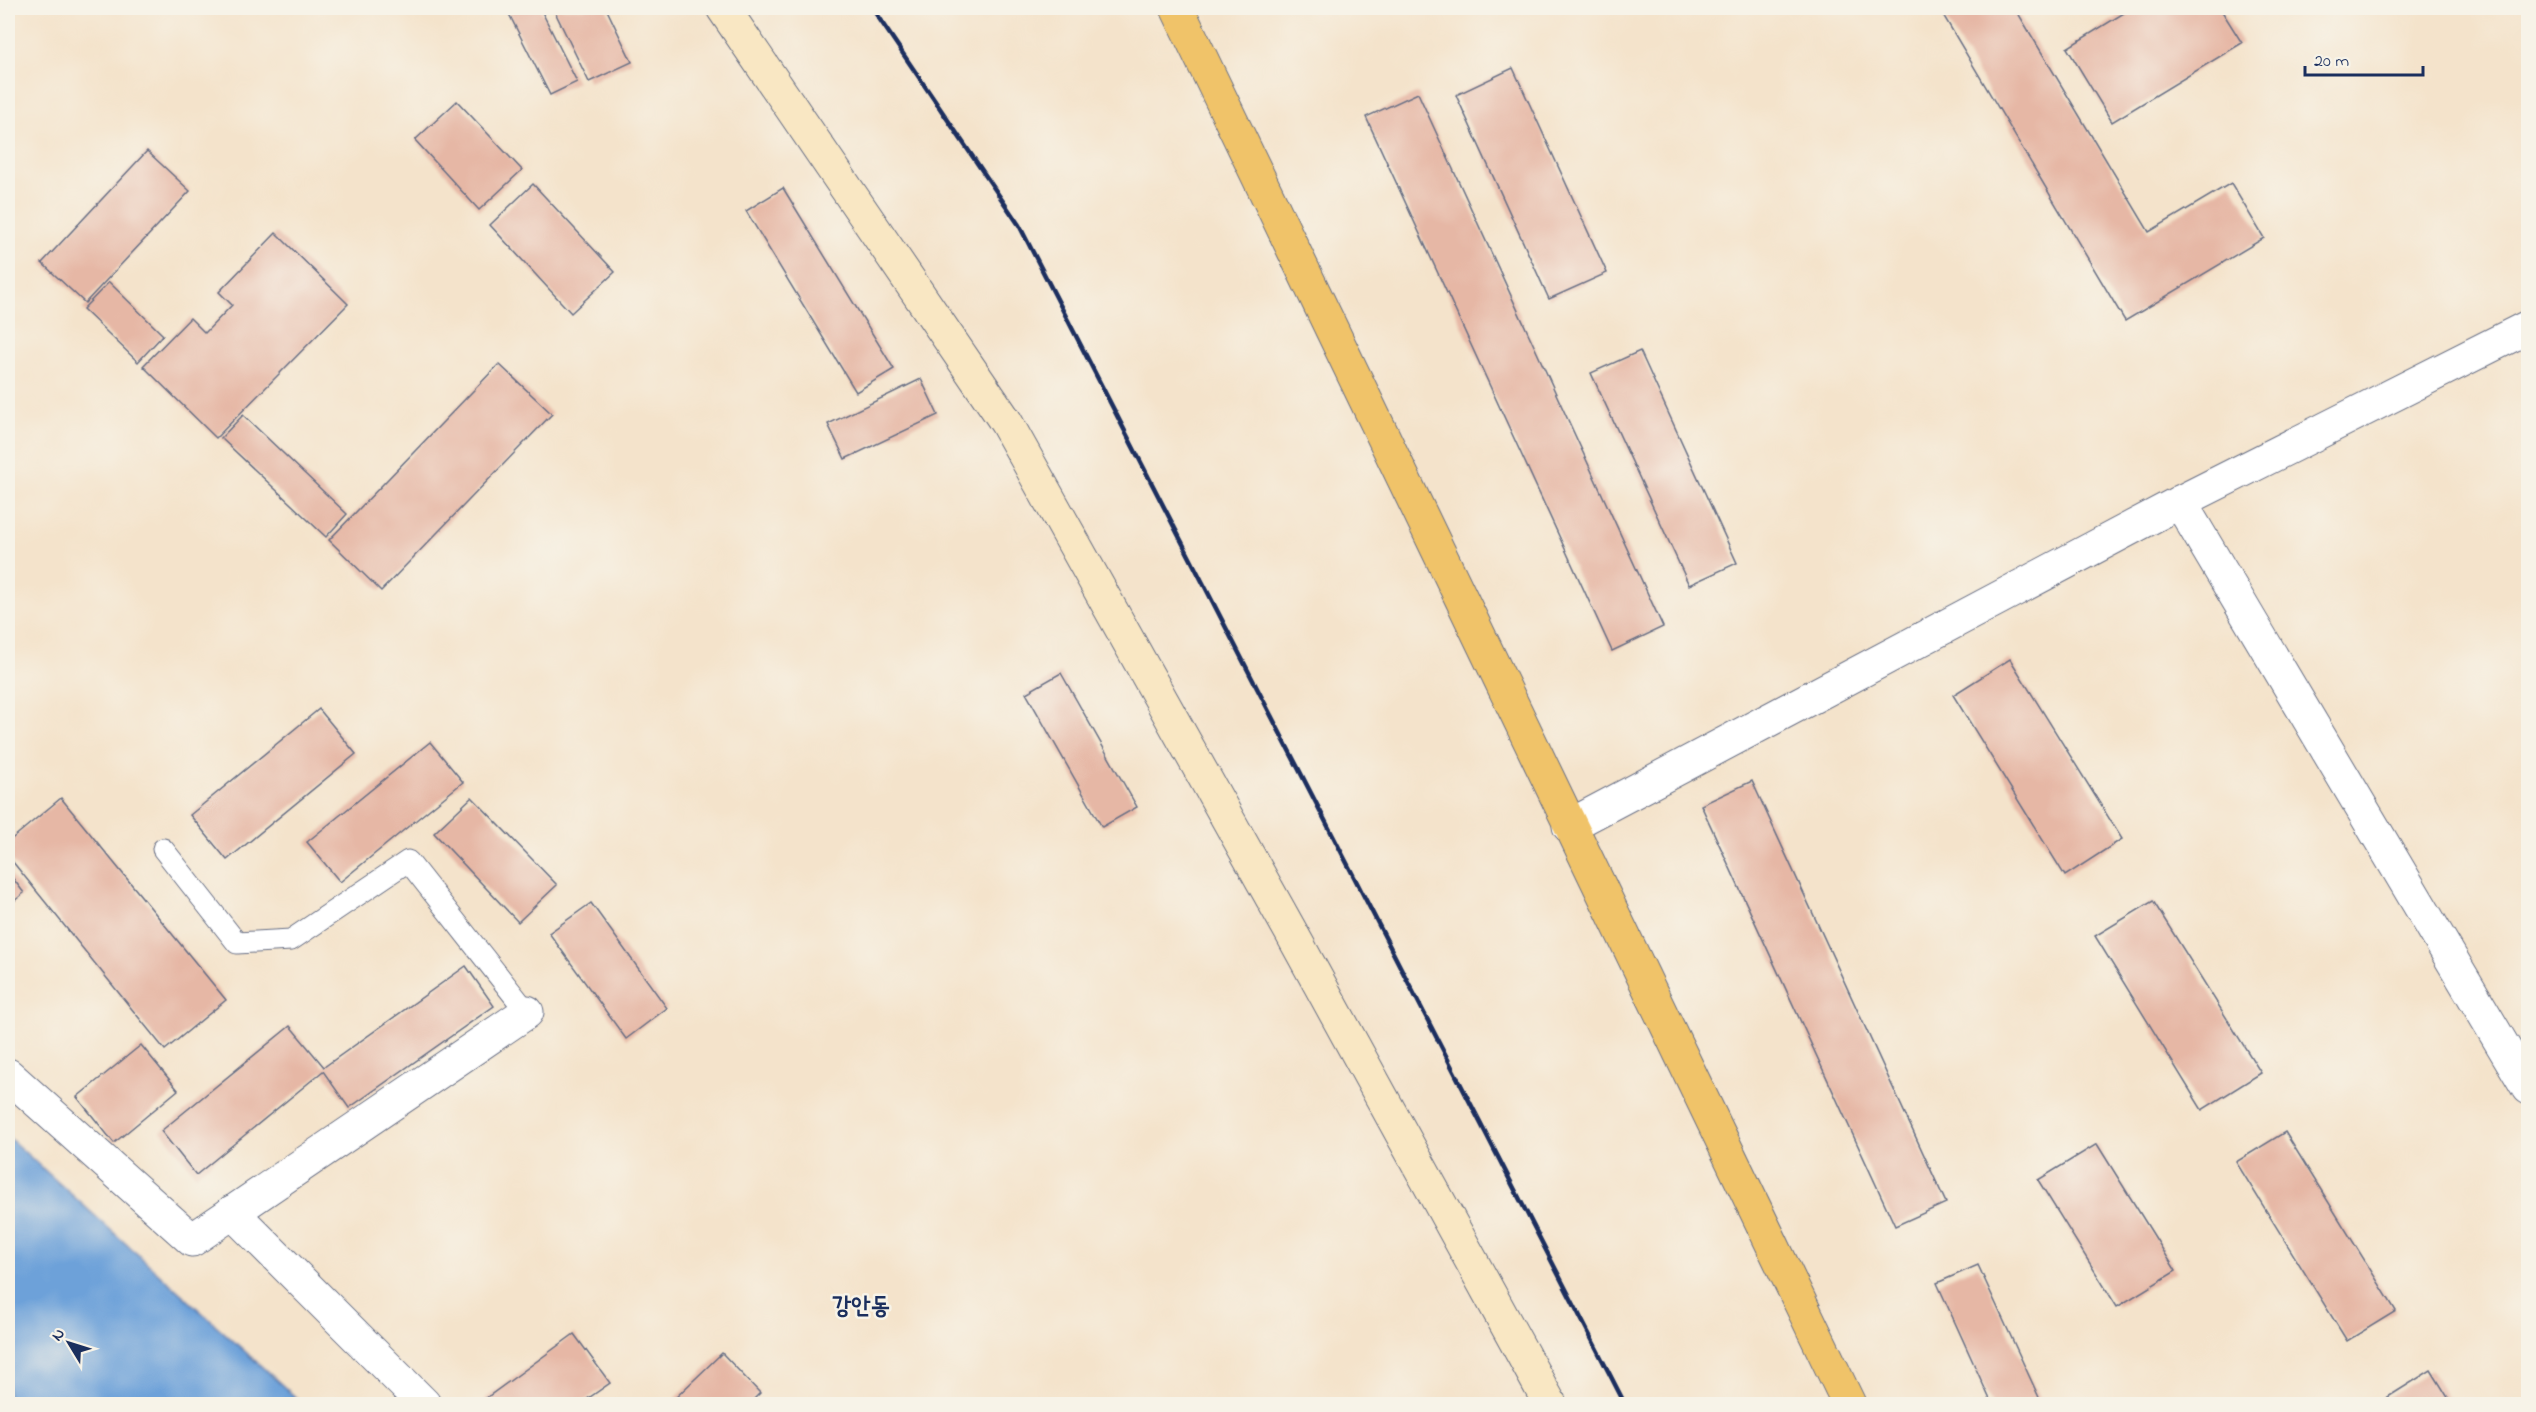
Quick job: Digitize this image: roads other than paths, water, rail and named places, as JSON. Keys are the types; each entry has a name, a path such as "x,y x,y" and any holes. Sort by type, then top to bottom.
{"main road":[{"path":"1177,8 1849,1404"}],"street":[{"path":"723,8 1006,422 1285,921 1550,1404"},
{"path":"1569,825 2180,502 2529,327"},
{"path":"2180,502 2529,1088"},
{"path":"8,1075 192,1240 527,1012"},
{"path":"232,1212 424,1404"}],"lane":[{"path":"163,849 237,943 291,940 408,861 527,1012"}],"water":[{"path":"8,1137 303,1404 8,1404"}],"railway":[{"path":"872,8 1019,225 1625,1404"}],"district":[{"name":"강안동","path":"861,1305"}]}
